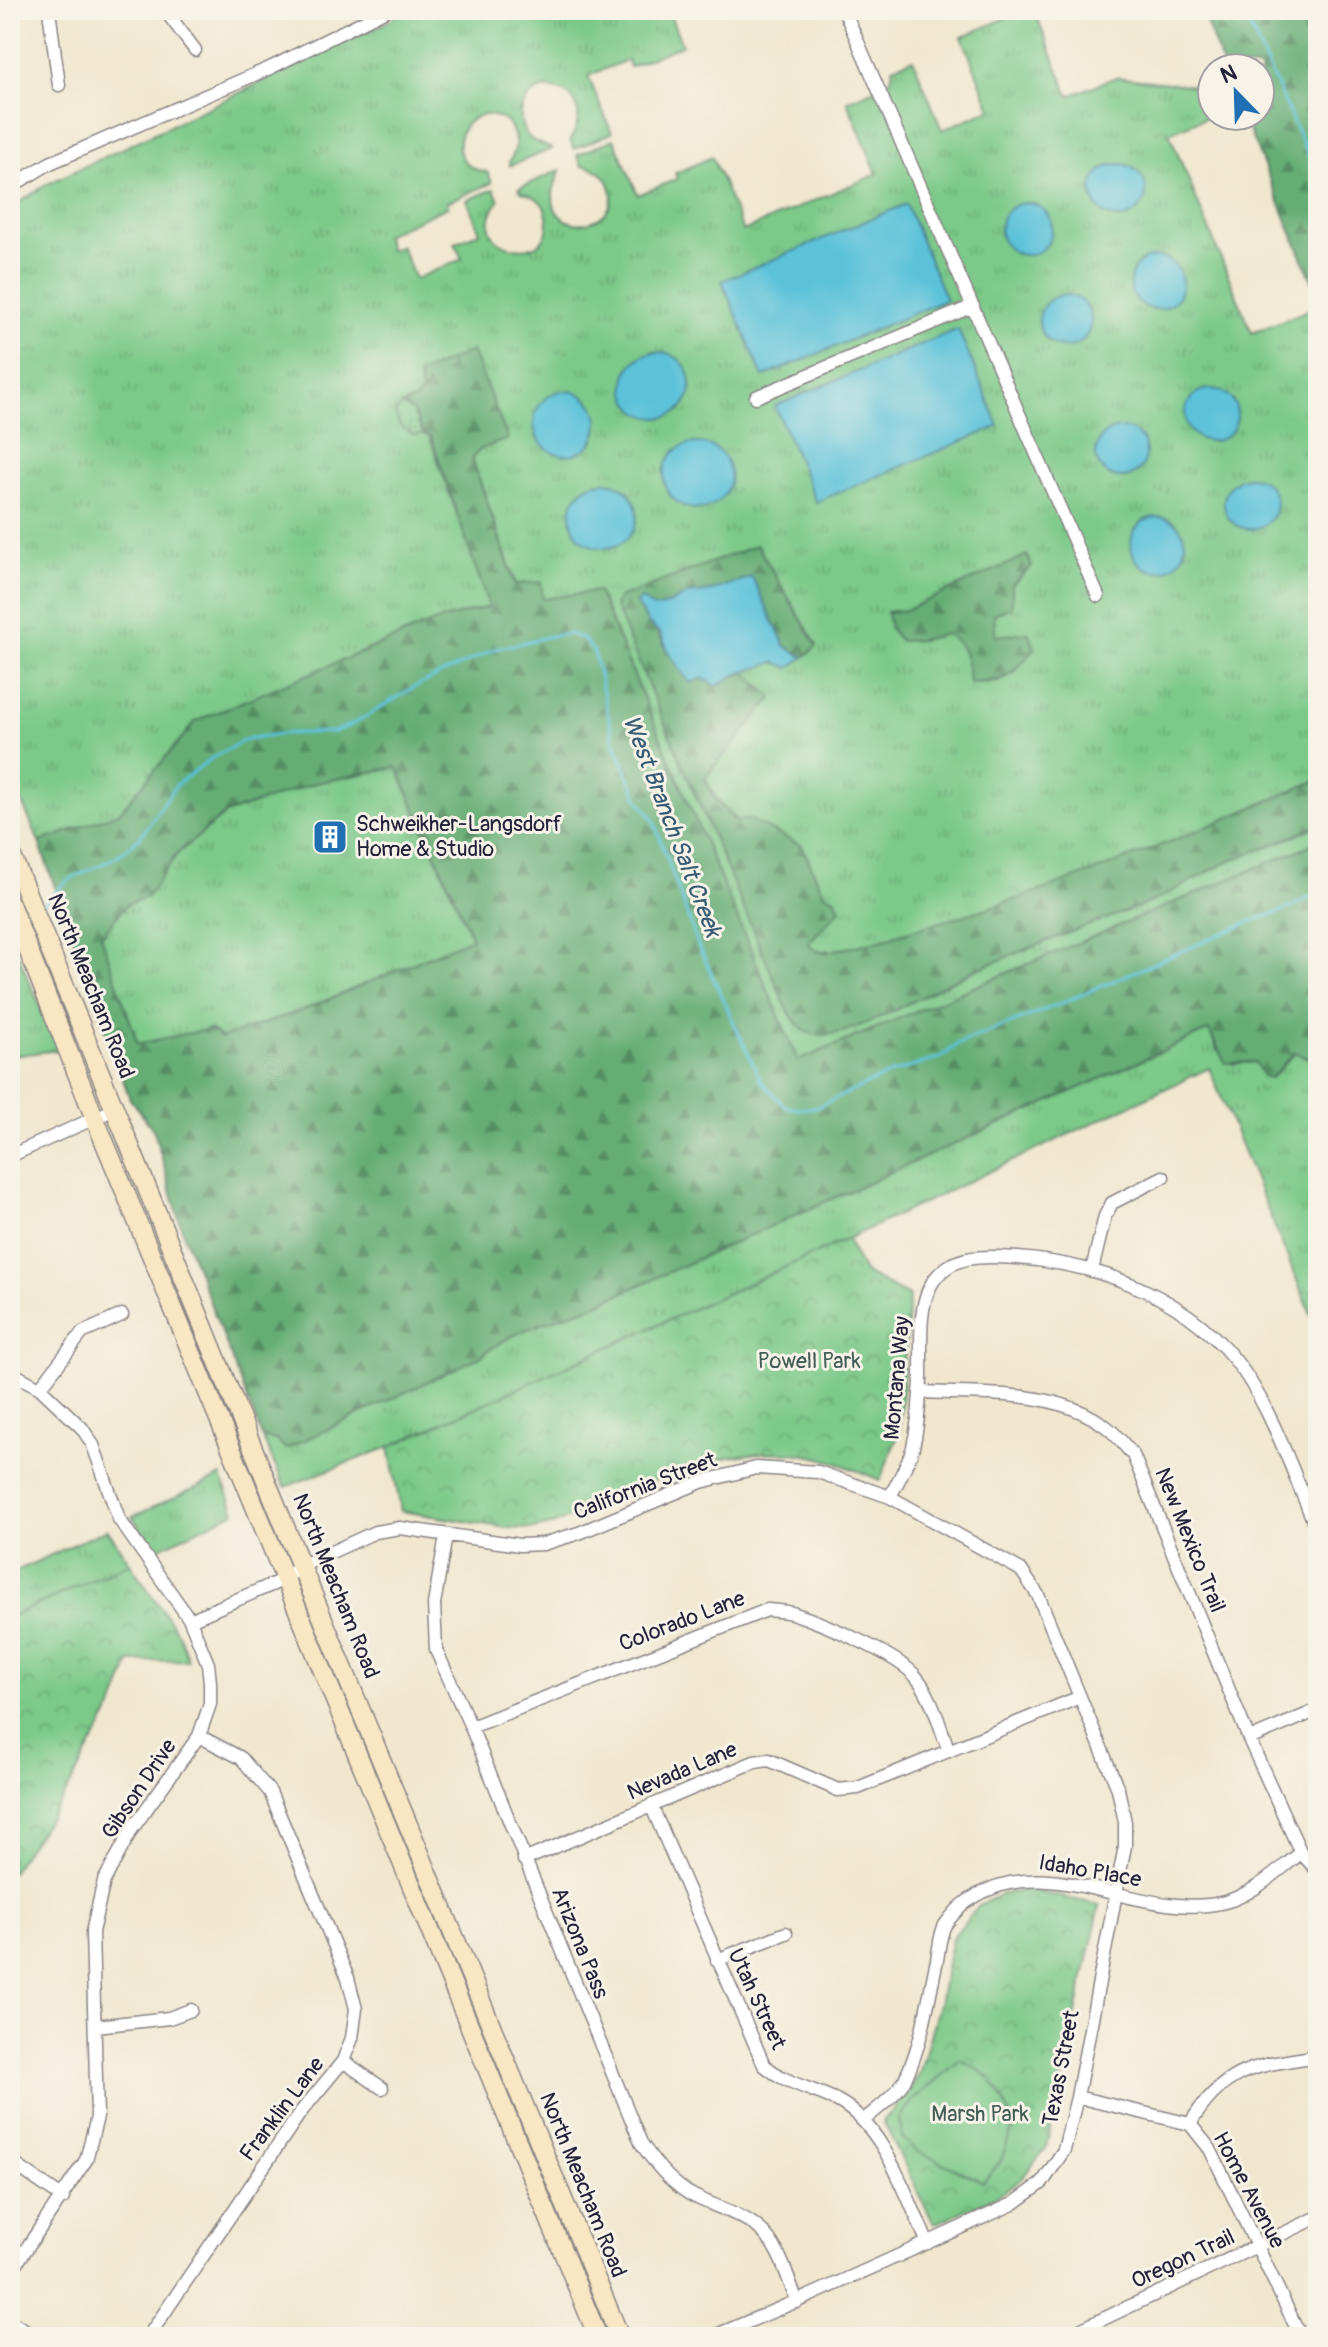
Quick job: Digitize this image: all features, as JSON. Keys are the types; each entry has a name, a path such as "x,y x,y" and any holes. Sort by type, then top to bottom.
{"main road":[{"name":"North Meacham Road","path":"10,852 620,2337"},
{"name":"North Meacham Road","path":"11,905 95,1119 598,2337"}],"street":[{"path":"49,10 59,85"},
{"path":"165,10 195,50"},
{"path":"10,187 50,163 270,68 386,10"},
{"path":"844,10 1098,596"},
{"path":"756,397 973,306"},
{"path":"10,1156 115,1109"},
{"path":"1163,1177 1112,1203 1105,1216 1092,1270 1131,1284 1177,1307 1217,1338 1259,1397 1318,1532"},
{"name":"Montana Way","path":"890,1497 913,1448 921,1392 924,1307 931,1284 948,1267 969,1256 1051,1261 1092,1270"},
{"path":"40,1388 82,1333 122,1315"},
{"name":"Gibson Drive","path":"10,1372 40,1388 82,1428 93,1445 119,1519 190,1620 208,1664 210,1682 210,1704 199,1736 132,1829 104,1881 92,1932 97,2117 86,2160 10,2273"},
{"name":"New Mexico Trail","path":"921,1392 1018,1397 1073,1407 1108,1428 1133,1455 1249,1739 1301,1853 1318,1871"},
{"name":"California Street","path":"190,1620 285,1579 301,1566 375,1532 400,1528 520,1545 543,1544 579,1533 701,1482 756,1468 818,1472 890,1497 1021,1570 1038,1595 1080,1697"},
{"name":"Arizona Pass","path":"446,1536 434,1604 436,1650 471,1727 641,2143 661,2171 688,2193 731,2211 758,2227 781,2259 797,2302"},
{"name":"Colorado Lane","path":"471,1727 767,1610 789,1612 851,1637 898,1662 916,1676 925,1691 949,1751"},
{"name":"Nevada Lane","path":"524,1860 754,1762 769,1760 838,1790 858,1788 1080,1697"},
{"name":"Texas Street","path":"717,2336 1013,2204 1042,2183 1064,2150 1125,1846 1125,1822 1118,1789 1080,1697"},
{"path":"1249,1739 1318,1710"},
{"name":"Franklin Lane","path":"148,2337 300,2113 343,2061 352,2038 356,2009 348,1978 270,1792 241,1758 199,1736"},
{"name":"Utah Street","path":"651,1805 764,2065 780,2078 838,2101 864,2120 881,2143 928,2243"},
{"name":"Idaho Place","path":"864,2120 905,2080 920,2036 944,1926 969,1900 997,1885 1024,1880 1053,1880 1172,1906 1201,1906 1228,1901 1253,1889 1301,1853"},
{"path":"717,1960 786,1933"},
{"path":"96,2026 169,2018 191,2010"},
{"path":"1190,2124 1204,2100 1232,2076 1259,2065 1318,2056"},
{"path":"343,2061 382,2088"},
{"name":"Home Avenue","path":"1077,2097 1190,2124 1210,2149 1301,2337"},
{"path":"10,2161 63,2198"},
{"name":"Oregon Trail","path":"1065,2337 1318,2217"},
{"path":"10,2321 36,2337"}],"green space":[{"path":"404,10 668,10 682,45 630,67 627,60 588,76 612,133 574,149 570,140 578,122 577,107 570,97 559,90 535,92 526,101 521,115 528,136 552,149 510,166 515,143 508,123 492,116 478,116 467,123 459,146 462,158 472,167 488,172 492,183 447,202 448,207 384,235 390,250 401,246 415,279 462,259 455,243 480,232 467,200 494,189 499,201 490,218 491,232 500,242 512,248 526,248 539,243 546,233 544,207 519,188 560,170 553,194 556,209 564,219 575,223 600,217 608,208 612,196 608,181 597,170 582,166 577,155 614,139 638,195 677,179 675,173 712,157 743,231 877,174 847,101 886,84 891,79 893,67 913,59 942,130 991,109 962,37 1015,14 1014,10 1034,10 1069,96 1116,77 1196,86 1196,122 1169,133 1252,333 1318,306 1318,780 1126,859 1028,895 873,942 816,951 808,943 840,909 824,894 802,846 744,824 713,794 705,777 670,655 804,657 817,645 757,545 615,607 834,1033 897,1009 974,970 1147,903 1231,860 1318,825 1318,842 798,1061 598,591 543,599 516,584 472,458 481,449 422,392 416,399 490,607 439,620 196,721 119,813 39,842 10,774 10,209 45,185 384,24","holes":["1032,203 1046,212 1032,255 1014,253 1009,209","1153,257 1179,273 1180,290 1176,298 1139,263","655,352 643,414 634,406 626,388 630,370 644,356","1206,389 1219,391 1227,397 1237,418 1229,434 1213,441 1186,420 1188,405","570,390 590,401 594,440 587,447 564,454 556,453 536,436","694,443 722,454 730,474 675,451","1244,478 1274,493 1275,503 1269,519 1248,528 1230,520 1229,488","629,492 636,510 634,526 624,540 607,548","1147,519 1172,521 1183,534 1145,568 1133,555 1135,530","1032,566 1012,585 994,614 995,637 1027,632 1016,672 998,682 970,683 965,654 953,638 946,633 921,640 887,612 906,610"]},
{"path":"1201,10 1314,10 1318,20 1318,108 1313,124 1318,142 1318,295 1250,132 1276,132 1276,52 1218,52"},
{"path":"472,351 508,439 481,449 472,458 515,584 541,582 543,599 598,591 798,1061 1318,842 1318,1063 1295,1052 1271,1078 1263,1076 1255,1062 1225,1063 1209,1030 597,1304 521,1332 480,1357 286,1449 276,1440 262,1437 182,1230 154,1131 130,1099 39,842 119,813 196,721 439,620 489,607 431,437 423,434 413,412 402,405 416,399 422,392 418,374","holes":["397,767 472,938 304,1010 221,1038 210,1029 138,1044 101,936 127,904 147,897 177,854 225,814 315,783"]},
{"path":"402,405 413,412 423,434 414,435 400,426 395,413"},
{"path":"757,545 817,646 804,657 785,646 751,577 711,591 685,595 654,608 649,624 682,665 717,685 746,673 773,697 705,778 713,797 735,821 749,819 802,846 824,894 835,898 840,909 808,943 816,951 870,943 1074,879 1318,780 1318,825 1222,865 1146,904 975,970 875,1020 834,1033 809,1033 794,1019 782,999 615,607 618,598"},
{"path":"1027,555 1032,566 1012,585 1012,607 994,614 995,636 1028,632 1035,648 1008,676 969,683 965,654 959,644 946,634 900,641 890,629 887,612 906,610"},
{"path":"397,767 472,939 304,1010 221,1038 210,1029 137,1044 101,936 127,904 147,897 177,854 225,814 315,783"},
{"path":"10,936 59,1050 10,1056"},
{"path":"1209,1030 1217,1050 1233,1064 1256,1062 1263,1076 1271,1078 1296,1052 1318,1063 1318,1227 1311,1248 1318,1268 1318,1331 1209,1068 847,1239 389,1447 285,1487 262,1437 276,1440 480,1357 521,1332 597,1304"},
{"name":"Powell Park","path":"847,1239 864,1273 909,1296 899,1433 880,1480 816,1457 782,1453 748,1454 680,1471 552,1525 533,1529 401,1511 389,1447"},
{"path":"221,1476 235,1512 156,1550 132,1517"},
{"path":"107,1529 130,1563 10,1617 10,1574"},
{"path":"130,1563 179,1635 188,1660 130,1662 114,1705 63,1798 10,1874 10,1617"},
{"name":"Marsh Park","path":"1029,1890 1100,1905 1046,2148 1022,2178 997,2196 934,2224 883,2121 906,2096 920,2072 939,2004 952,1938 979,1905 1002,1894"},
{"path":"960,2060 981,2071 995,2085 1014,2124 1001,2161 983,2182 919,2152 902,2138 899,2118 914,2099"}],"water":[{"path":"1119,164 1138,172 1146,191 1138,210 1119,218 1100,210 1092,191 1100,172"},
{"path":"1026,203 1045,210 1052,229 1045,248 1026,255 1007,248 1000,229 1007,210"},
{"path":"906,204 946,300 763,377 722,281"},
{"path":"1156,257 1174,265 1182,283 1174,301 1156,309 1138,301 1130,283 1138,265"},
{"path":"1065,295 1084,302 1091,321 1084,340 1065,347 1046,340 1039,321 1046,302"},
{"path":"958,329 999,426 816,502 775,406"},
{"path":"658,352 681,362 691,385 681,408 658,418 635,408 625,385 635,362"},
{"path":"1211,389 1229,397 1237,415 1229,433 1211,441 1193,433 1185,415 1193,397"},
{"path":"560,391 572,391 589,400 596,411 596,435 589,446 572,455 560,455 548,450 539,441 534,429 534,417 539,405 548,396"},
{"path":"1121,428 1139,435 1146,453 1139,471 1121,478 1103,471 1096,453 1103,435"},
{"path":"703,443 721,452 728,463 728,489 721,500 710,507 691,509 673,500 666,489 664,470 673,452 684,445"},
{"path":"1250,477 1268,485 1276,503 1268,521 1250,529 1232,521 1224,503 1232,485"},
{"path":"604,482 617,485 627,492 634,502 637,515 634,528 627,538 617,545 604,548 591,545 581,538 574,528 571,515 574,502 581,492 591,485"},
{"path":"1158,517 1177,525 1185,544 1177,563 1158,571 1139,563 1131,544 1139,525"},
{"path":"752,577 785,646 804,657 789,668 775,662 735,675 717,686 703,678 690,683 670,655 661,634 649,624 636,604 641,599 654,608 667,605 685,595 711,591"}],"waterway":[{"name":"West Branch Salt Creek","path":"1242,10 1318,176"},
{"name":"West Branch Salt Creek","path":"39,908 68,880 125,851 141,836 176,785 212,758 246,739 334,732 355,723 416,686 495,649 569,634 582,638 594,652 615,745 639,800 653,819 698,945 761,1081 785,1106 798,1109 817,1107 892,1073 940,1058 958,1044 1247,923 1290,908 1318,892"}],"place":[{"name":"Schweikher-Langsdorf Home & Studio","path":"330,837"}]}
